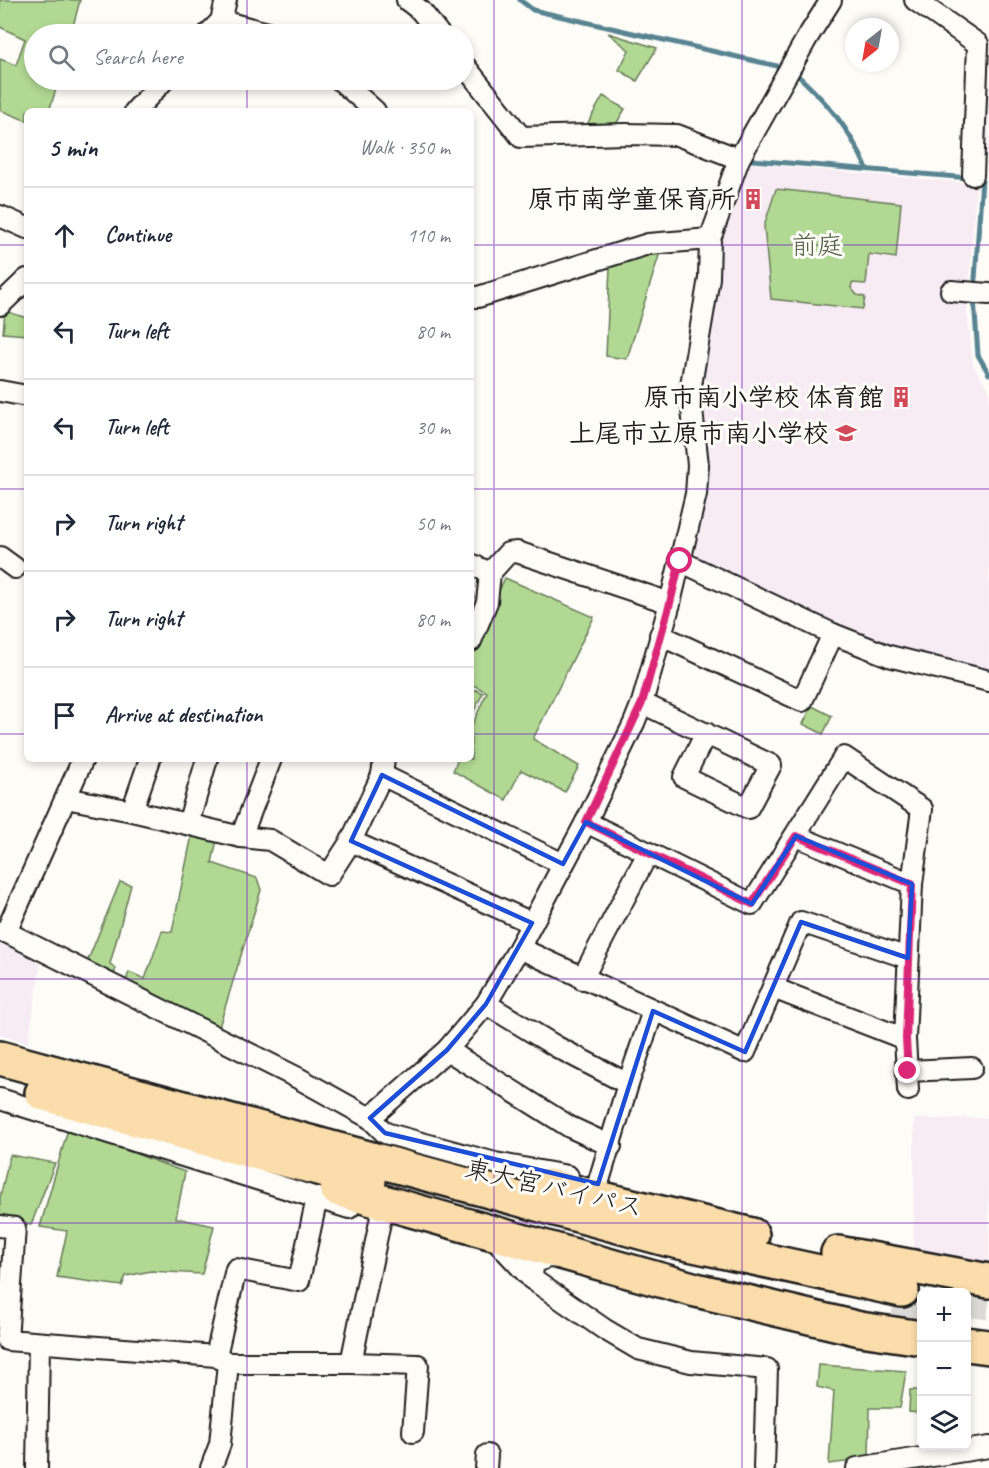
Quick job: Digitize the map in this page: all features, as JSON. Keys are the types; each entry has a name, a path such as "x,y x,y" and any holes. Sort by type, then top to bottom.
{"highway":[{"name":"東大宮バイパス","path":"0,1058 328,1186 696,1290 860,1329 917,1337"},
{"name":"東大宮バイパス","path":"0,1081 116,1102 243,1111 375,1146 599,1191 742,1233 989,1281"},
{"name":"東大宮バイパス","path":"116,1102 258,1153 656,1254 898,1298"},
{"path":"971,1345 989,1347"}],"street":[{"path":"216,24 226,0"},
{"path":"407,0 431,24"},
{"path":"370,1119 447,1050 486,1004 519,948 586,822 642,703 670,603 696,494 698,465 690,391 709,278 710,239 739,159 831,0"},
{"path":"915,0 984,44 973,175"},
{"path":"474,78 520,136 677,135 739,159"},
{"path":"138,108 155,90"},
{"path":"351,90 372,108"},
{"path":"0,216 24,227"},
{"path":"474,297 648,244 710,239"},
{"path":"0,305 24,282"},
{"path":"951,291 989,294"},
{"path":"0,391 24,395"},
{"path":"474,634 487,602 490,573 508,553 517,552 670,603"},
{"path":"680,561 833,634 889,656 989,681"},
{"path":"474,565 490,573"},
{"path":"660,635 802,701 833,634"},
{"path":"642,703 706,733"},
{"path":"586,822 752,904 844,757 922,809 912,884 908,958 906,1039 908,1081 972,1068"},
{"path":"82,762 3,932 298,1078 370,1119 385,1133 495,1163 558,1173 599,1191 628,1084 653,1011"},
{"path":"132,811 149,762"},
{"path":"188,824 206,762"},
{"path":"241,837 270,762"},
{"path":"66,798 241,837 270,840 329,875 351,841 383,767 563,864"},
{"path":"796,836 912,884"},
{"path":"351,841 532,923"},
{"path":"582,979 648,853"},
{"path":"519,948 582,979 745,1052 801,922 908,958"},
{"path":"773,988 906,1039"},
{"path":"486,1004 557,1047 628,1084"},
{"path":"447,1050 570,1127 611,1146"},
{"path":"0,1099 381,1217 547,1257 590,1260"},
{"path":"211,1468 220,1444 222,1359 236,1269 299,1281 316,1198"},
{"path":"351,1363 381,1217"},
{"path":"0,1226 15,1228 3,1340 222,1359 418,1365 413,1432"},
{"path":"502,1247 532,1279 604,1329 638,1349 690,1362 767,1369 764,1468"},
{"path":"532,1279 533,1264 547,1257"},
{"path":"37,1468 39,1343"},
{"path":"857,1468 989,1447"}],"highlighted area":[{"path":"382,775 563,864 586,822 752,904 796,836 912,884 908,958 801,922 745,1052 653,1011 598,1184 385,1133 370,1118 447,1050 486,1004 532,923 351,841"}],"shaded area":[{"path":"984,65 989,65 989,156 984,155"},
{"name":"上尾市立原市南小学校","path":"745,163 976,184 967,312 973,365 989,390 989,674 872,641 695,560 692,553 708,495 710,475 698,392 719,268 718,238"},
{"path":"0,941 41,961 28,1043 0,1035"},
{"path":"989,1118 989,1271 914,1255 914,1119"}],"green space":[{"path":"0,0 80,0 74,24 24,24 24,39 0,27"},
{"path":"608,33 657,48 637,81 619,70 629,50"},
{"path":"24,42 24,90 56,90 50,108 24,108 24,120 0,110 0,59 16,65"},
{"path":"603,96 625,109 616,124 585,128"},
{"name":"前庭","path":"776,189 901,203 896,258 869,254 866,284 852,283 851,288 857,295 865,297 863,309 771,299 764,226"},
{"path":"647,249 661,249 627,359 606,356 610,267"},
{"path":"5,311 24,317 24,335 3,333"},
{"path":"505,578 594,617 533,739 579,766 565,792 521,770 506,800 453,771 457,762 474,762 474,721 487,692 474,686 474,645"},
{"path":"474,689 483,693 474,711"},
{"path":"812,706 832,716 823,734 803,724"},
{"path":"193,830 217,839 212,863 257,878 261,890 219,1027 125,983 129,972 145,979 162,931 172,932"},
{"path":"120,882 131,885 110,964 116,968 113,978 86,965"},
{"path":"68,1129 185,1172 176,1218 214,1226 202,1274 151,1271 126,1276 122,1286 57,1277 67,1231 40,1227"},
{"path":"10,1155 55,1163 31,1225 0,1221 0,1197"},
{"path":"819,1365 906,1371 900,1408 870,1408 869,1459 829,1464 834,1391 817,1387"},
{"path":"910,1390 917,1390 917,1413 909,1412"}],"waterway":[{"path":"520,0 533,10 777,66"},
{"path":"793,71 836,116 867,169"},
{"path":"752,160 982,179 975,279"},
{"path":"974,299 978,355 989,374"}],"tunnel":[{"path":"971,1301 989,1303"},
{"path":"893,1306 917,1309"}],"place":[{"name":"原市南学童保育所","path":"753,199"},
{"name":"原市南小学校 体育館","path":"901,397"},
{"name":"上尾市立原市南小学校","path":"846,433"}],"route":[{"path":"680,561 642,703 586,822 752,904 796,836 912,884 906,1039 908,1071"}]}
